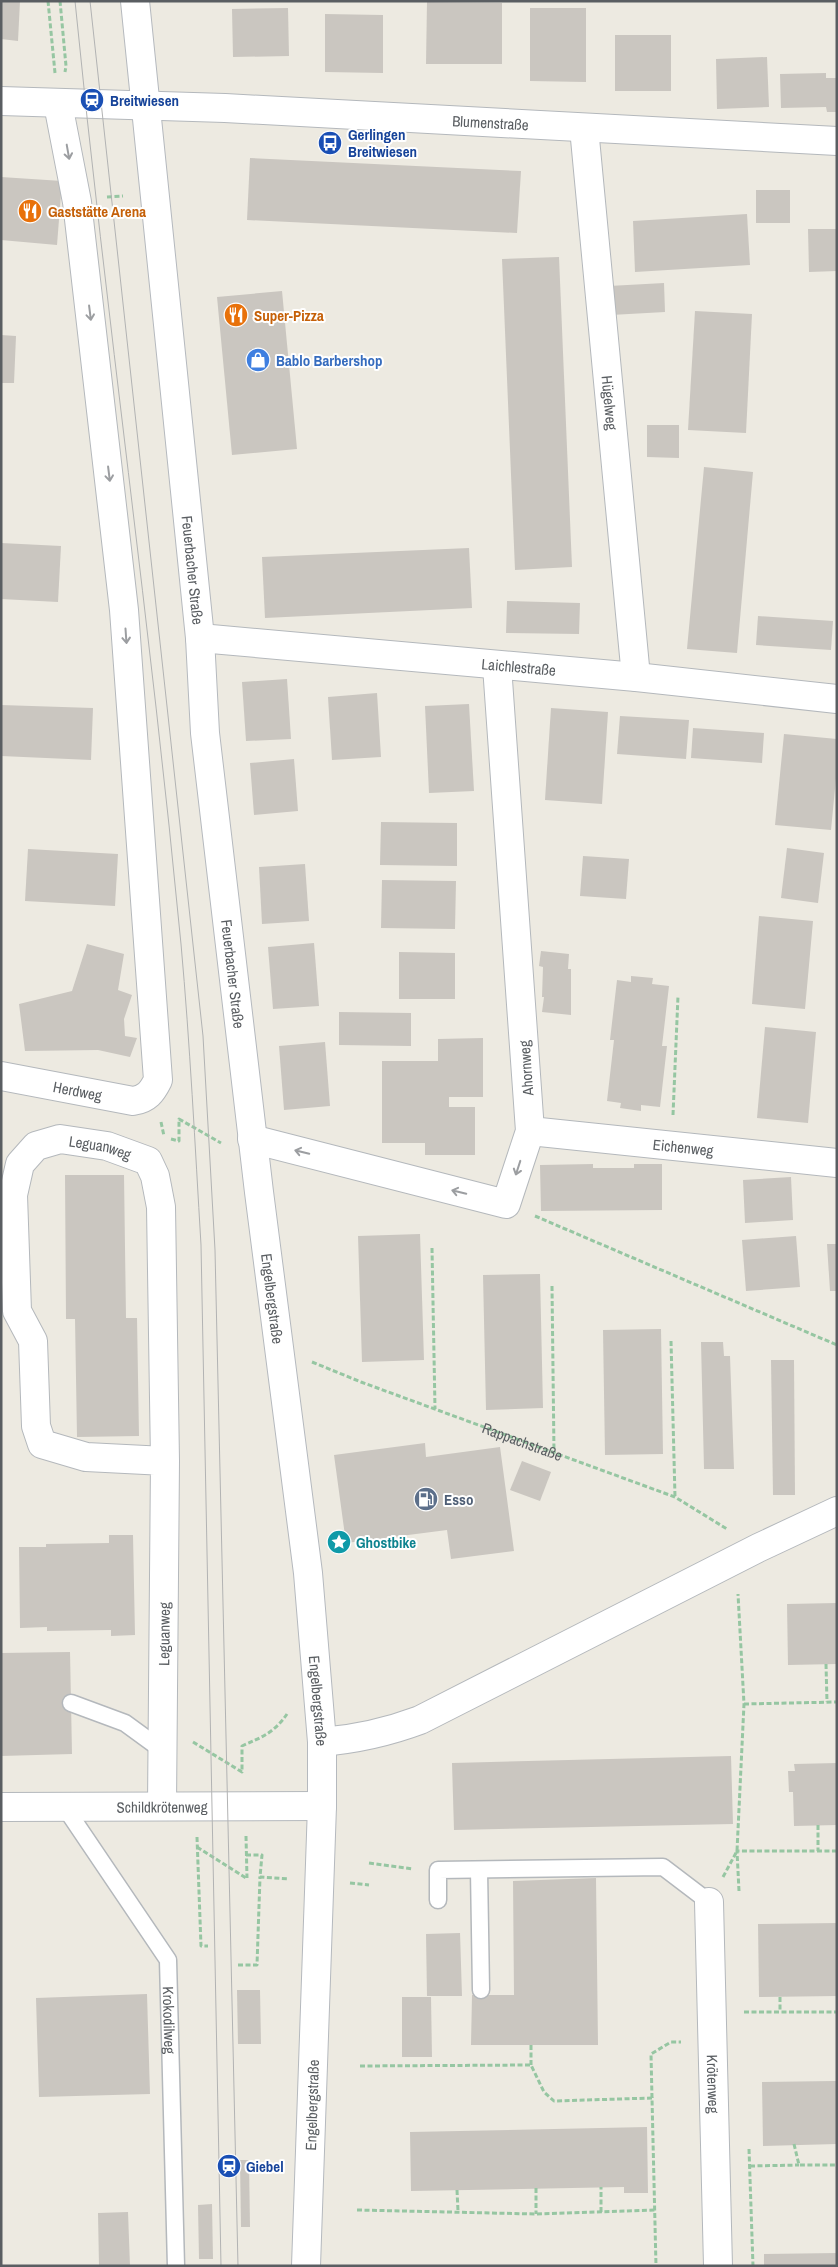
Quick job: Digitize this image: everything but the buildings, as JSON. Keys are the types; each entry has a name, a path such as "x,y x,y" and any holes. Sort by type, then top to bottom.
{"street":[{"name":"Feuerbacher Straße","path":"135,1 144,107 200,638 205,733 252,1139"},
{"name":"Blumenstraße","path":"1,101 144,107 225,108 837,141"},
{"path":"58,104 77,202"},
{"name":"Hügelweg","path":"584,128 636,677"},
{"name":"Herdweg","path":"1,1076 142,1097 158,1080 124,610 77,202"},
{"name":"Laichlestraße","path":"200,638 636,677 837,699"},
{"name":"Ahornweg","path":"497,666 530,1131 506,1204"},
{"name":"Eichenweg","path":"530,1131 837,1163"},
{"name":"Leguanweg","path":"162,1806 165,1461 161,1207 155,1176 148,1161 107,1146 60,1139 36,1146 20,1164 13,1195 17,1311 33,1341 36,1426 42,1444 86,1457 165,1461"},
{"path":"252,1139 506,1204"},
{"name":"Engelbergstraße","path":"252,1139 308,1574 322,1742 322,1806 306,2266"},
{"path":"322,1742 350,1740 387,1732 420,1720 758,1548 837,1511"},
{"name":"Schildkrötenweg","path":"1,1807 322,1806"},
{"name":"Krötenweg","path":"709,1902 718,2266"}],"lane":[{"path":"71,1704 125,1723 162,1750"},
{"name":"Krokodilweg","path":"64,1806 168,1960 176,2266"},
{"path":"438,1900 438,1870 663,1867 709,1902"},
{"path":"479,1870 481,1990"}],"path":[{"path":"48,1 58,104"},
{"path":"58,104 66,66 60,1"},
{"path":"77,202 127,196"},
{"path":"671,1146 678,996"},
{"path":"164,1138 179,1141 179,1119 223,1144 222,1137"},
{"path":"506,1204 837,1345"},
{"path":"432,1248 435,1410"},
{"path":"552,1286 554,1453"},
{"path":"671,1341 675,1497"},
{"name":"Rappachstraße","path":"279,1348 435,1410 675,1497 758,1548"},
{"path":"738,1593 744,1704 737,1851 739,1898"},
{"path":"826,1664 828,1702"},
{"path":"744,1704 837,1702"},
{"path":"198,1847 247,1878 245,1805"},
{"path":"818,1825 818,1851"},
{"path":"737,1851 837,1851"},
{"path":"709,1902 737,1851"},
{"path":"238,1965 256,1965 260,1877"},
{"path":"780,1997 780,2012"},
{"path":"744,2002 744,2021"},
{"path":"744,2012 837,2012"},
{"path":"656,2266 652,2054 671,2042 712,2043"},
{"path":"531,2045 531,2064 544,2092 554,2101 652,2098"},
{"path":"360,2066 531,2064"},
{"path":"794,2144 799,2165"},
{"path":"749,2146 753,2266"},
{"path":"750,2166 837,2165"},
{"path":"601,2187 601,2212"},
{"path":"536,2188 536,2214"},
{"path":"457,2190 458,2210"},
{"path":"357,2210 458,2210 536,2214 655,2210"}],"tram line":[{"path":"75,1 100,237 169,826 190,1057 201,1245 221,2266"},
{"path":"90,1 203,1036 215,1250 238,2266"}],"place":[{"name":"Breitwiesen","path":"92,100"},
{"name":"Gerlingen Breitwiesen","path":"330,143"},
{"name":"Gaststätte Arena","path":"30,211"},
{"name":"Super-Pizza","path":"236,315"},
{"name":"Bablo Barbershop","path":"258,360"},
{"name":"Esso","path":"426,1499"},
{"name":"Ghostbike","path":"339,1542"},
{"name":"Giebel","path":"229,2166"}]}
